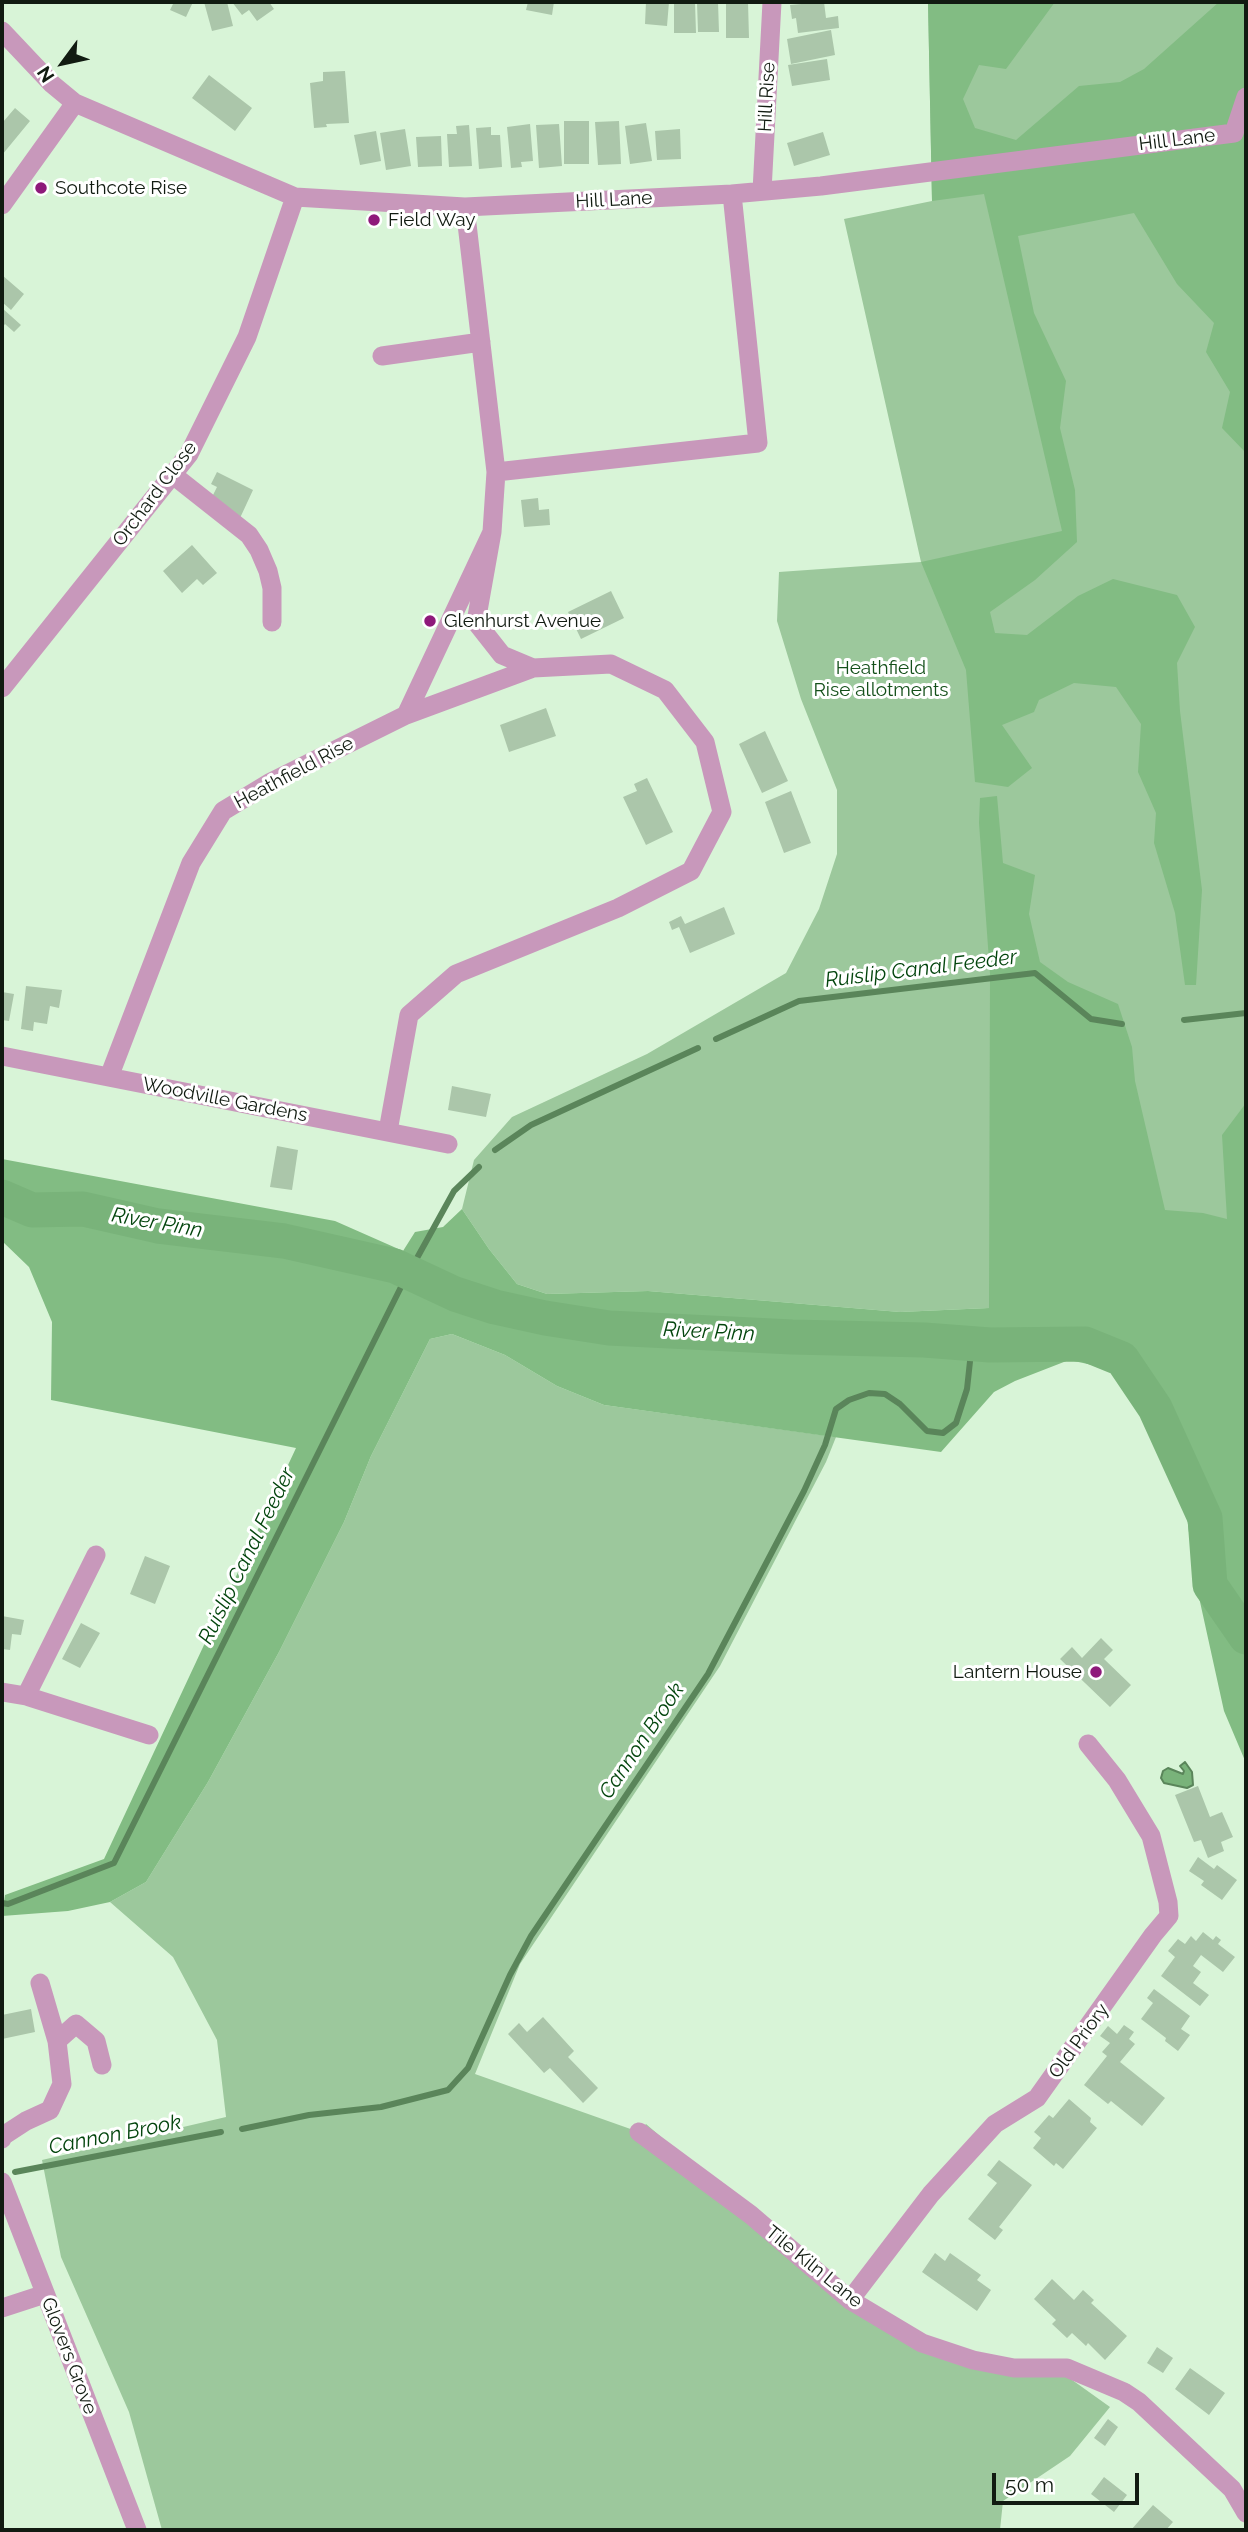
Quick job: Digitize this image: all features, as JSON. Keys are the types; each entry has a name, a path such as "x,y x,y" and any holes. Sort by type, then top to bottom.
{"street":[{"name":"Hill Rise","path":"762,191 772,2"},
{"name":"Hill Lane","path":"2,31 52,85 75,103 295,197 466,207 732,194 840,184 1234,133 1241,131 1246,97"},
{"path":"2,205 75,103"},
{"path":"496,472 758,443 732,194"},
{"name":"Orchard Close","path":"2,688 189,454 247,337 295,197"},
{"path":"466,207 496,472 492,533 476,622 502,655 533,668"},
{"path":"382,356 481,342"},
{"path":"173,475 249,535 268,571 272,589 272,622"},
{"path":"406,715 492,533"},
{"path":"388,1131 409,1015 456,974 618,908 691,871 722,812 705,741 665,690 611,663 533,668 406,715"},
{"name":"Heathfield Rise","path":"109,1077 191,863 223,811 271,782 406,715"},
{"name":"Woodville Gardens","path":"2,1056 448,1143"},
{"path":"26,1696 96,1555"},
{"path":"2,1692 26,1696 149,1734"},
{"name":"Old Priory","path":"850,2300 931,2194 995,2124 1037,2098 1169,1916 1151,1836 1117,1780 1088,1744"},
{"path":"2,2139 26,2120 50,2110 62,2084 57,2041 40,1983"},
{"path":"57,2041 76,2024 96,2042 102,2065"},
{"name":"Tile Kiln Lane","path":"639,2132 751,2215 850,2300 922,2343 973,2360 1014,2368 1067,2368 1124,2392 1139,2402 1232,2489 1246,2512"},
{"name":"Glovers Grove","path":"2,2182 137,2530"},
{"path":"2,2308 45,2294"}],"green space":[{"name":"Heathfield Rise allotments","path":"928,2 1246,2 1246,1452 1160,1361 989,1308 900,1312 648,1291 547,1294 517,1284 462,1209 474,1160 512,1117 647,1054 786,973 819,909 837,854 837,790 801,699 777,621 779,572 921,562 844,219 932,201"},
{"path":"452,1334 505,1355 557,1386 604,1405 836,1437 826,1462 720,1666 520,1964 475,2074 639,2132 646,2124 829,2281 923,2350 1068,2377 1110,2407 1070,2456 1003,2501 1000,2530 162,2530 129,2412 61,2257 42,2160 226,2117 217,2040 173,1957 110,1902 146,1882 208,1782 279,1652 344,1522 371,1456 430,1339"}],"shaded area":[{"path":"928,2 1055,2 1006,69 979,65 963,99 975,128 1016,140 1079,86 1120,82 1144,69 1219,2 1246,2 1246,453 1222,428 1230,392 1206,352 1214,323 1177,284 1134,213 1018,236 1034,313 1066,381 1060,428 1075,490 1077,542 1035,580 990,612 995,633 1027,635 1078,596 1113,579 1177,595 1195,627 1177,663 1180,711 1202,890 1196,985 1185,985 1175,913 1154,843 1156,813 1138,772 1141,724 1116,687 1074,683 1039,700 1034,712 1002,725 1032,768 1008,787 975,782 966,670 921,562 1062,531 984,194 932,201"},
{"path":"997,796 1003,863 1035,875 1029,914 1040,962 1068,982 1118,1004 1132,1047 1135,1081 1165,1210 1203,1213 1227,1219 1222,1135 1246,1103 1246,1763 1224,1711 1195,1579 1184,1494 1145,1427 1135,1395 1116,1370 1069,1360 1015,1381 994,1392 941,1452 604,1405 557,1386 505,1355 452,1334 430,1339 371,1456 344,1522 279,1652 208,1782 146,1882 110,1902 68,1911 2,1916 5,1895 104,1859 296,1448 51,1400 52,1322 29,1267 2,1241 2,1159 335,1221 403,1251 415,1232 443,1227 462,1209 517,1284 547,1294 648,1291 900,1312 989,1308 990,974 979,823 980,798"},
{"path":"1185,1762 1192,1772 1193,1785 1187,1788 1164,1783 1161,1778 1163,1771 1168,1768 1183,1774 1180,1766"}],"building":[{"path":"167,2 193,2 186,17 170,10 173,4"},
{"path":"204,2 227,2 233,26 212,31"},
{"path":"232,2 269,2 274,9 257,21 249,10 242,15"},
{"path":"528,2 554,2 552,15 526,10"},
{"path":"646,2 669,2 667,26 645,24"},
{"path":"674,2 695,2 696,33 674,33"},
{"path":"697,2 718,2 719,32 698,32"},
{"path":"726,2 748,2 749,38 726,38"},
{"path":"824,2 826,18 838,16 839,28 798,33 796,18 792,19 790,5"},
{"path":"831,30 835,55 791,64 787,39"},
{"path":"827,59 830,80 792,86 788,65"},
{"path":"345,71 349,123 326,124 327,127 314,128 310,83 323,81 323,72"},
{"path":"209,75 252,108 235,131 192,98"},
{"path":"15,108 30,121 2,155 2,121"},
{"path":"564,121 589,121 589,164 564,164"},
{"path":"619,121 621,164 598,165 595,122"},
{"path":"646,123 652,161 630,164 625,126"},
{"path":"530,124 533,161 521,162 522,167 511,168 507,127"},
{"path":"559,124 562,166 539,168 536,125"},
{"path":"469,125 472,166 449,167 447,134 457,134 456,126"},
{"path":"491,127 491,135 500,135 502,167 479,169 476,128"},
{"path":"405,129 411,166 386,170 380,133"},
{"path":"680,129 681,159 657,160 655,131"},
{"path":"376,131 381,161 360,165 354,135"},
{"path":"823,132 830,155 794,166 787,143"},
{"path":"441,136 442,166 418,167 416,137"},
{"path":"2,275 24,294 11,310 2,302"},
{"path":"2,308 21,325 14,332 5,324 2,328"},
{"path":"217,472 253,490 240,518 212,497 217,487 211,484"},
{"path":"538,498 539,510 549,509 550,525 524,527 521,500"},
{"path":"192,545 217,573 203,585 197,579 182,593 163,571"},
{"path":"611,591 624,618 581,639 568,612"},
{"path":"546,708 556,736 509,752 500,725"},
{"path":"765,731 788,781 762,793 739,744"},
{"path":"647,778 673,832 646,845 623,797 637,791 634,784"},
{"path":"791,791 811,843 784,853 765,802"},
{"path":"724,907 735,934 690,953 679,927 672,930 669,922 681,916 685,924"},
{"path":"26,986 62,990 59,1008 50,1006 47,1024 34,1022 33,1031 21,1029"},
{"path":"2,992 14,994 9,1021 2,1020"},
{"path":"452,1086 491,1094 486,1117 448,1110"},
{"path":"277,1146 298,1150 292,1190 270,1187"},
{"path":"145,1556 170,1566 155,1604 130,1594"},
{"path":"2,1616 24,1620 21,1635 12,1634 10,1650 2,1649"},
{"path":"81,1623 100,1633 80,1668 62,1659"},
{"name":"Lantern House","path":"1101,1638 1113,1650 1104,1659 1131,1685 1110,1707 1060,1659 1072,1647 1082,1658"},
{"path":"1198,1786 1210,1817 1222,1812 1233,1837 1221,1842 1224,1851 1208,1858 1201,1840 1194,1842 1175,1795"},
{"path":"1198,1857 1214,1869 1217,1865 1237,1880 1222,1900 1201,1885 1204,1881 1189,1871"},
{"path":"1203,1932 1213,1940 1216,1936 1221,1940 1218,1944 1235,1957 1223,1972 1201,1955 1193,1966 1201,1972 1193,1983 1209,1995 1200,2006 1161,1976 1175,1957 1168,1951 1178,1939 1185,1944 1191,1936 1196,1941"},
{"path":"1154,1989 1190,2016 1181,2029 1190,2035 1178,2051 1141,2019 1153,2003 1147,1998"},
{"path":"31,2009 35,2032 2,2039 2,2015"},
{"path":"543,2017 574,2051 568,2057 598,2088 583,2103 550,2068 544,2073 508,2034 519,2023 527,2032"},
{"path":"1124,2025 1134,2032 1129,2039 1135,2044 1120,2062 1165,2098 1142,2126 1111,2101 1108,2104 1084,2085 1107,2056 1102,2052 1110,2043 1100,2036 1108,2026 1117,2034"},
{"path":"1069,2099 1091,2118 1090,2122 1097,2128 1063,2169 1056,2163 1054,2166 1033,2148 1041,2138 1034,2132 1049,2115 1053,2118"},
{"path":"999,2160 1032,2185 999,2227 1003,2230 995,2240 968,2219 997,2183 987,2175"},
{"path":"935,2253 945,2261 950,2253 981,2275 977,2280 991,2290 977,2311 922,2272"},
{"path":"1052,2279 1074,2300 1083,2290 1094,2300 1091,2303 1127,2336 1105,2360 1088,2343 1086,2346 1072,2333 1067,2338 1052,2324 1056,2320 1034,2299"},
{"path":"1157,2347 1173,2358 1163,2373 1147,2363"},
{"path":"1190,2368 1225,2393 1209,2415 1175,2389"},
{"path":"1108,2419 1118,2427 1105,2446 1094,2438"},
{"path":"1104,2477 1127,2495 1114,2512 1091,2494"},
{"path":"1153,2505 1173,2522 1166,2530 1131,2530"}],"waterway":[{"name":"Ruislip Canal Feeder","path":"716,1039 799,1001 1035,973 1091,1019 1122,1024"},
{"name":"Ruislip Canal Feeder","path":"1184,1020 1246,1013"},
{"name":"Ruislip Canal Feeder","path":"495,1150 531,1125 698,1048"},
{"name":"Ruislip Canal Feeder","path":"2,1903 8,1904 114,1863 401,1287 454,1191 479,1167"},
{"name":"River Pinn","path":"2,1197 32,1210 83,1209 158,1226 284,1241 395,1266 455,1294 495,1307 609,1328 990,1345 1085,1344 1122,1359 1155,1408 1205,1518 1210,1585 1246,1637"},
{"name":"Cannon Brook","path":"242,2129 309,2115 381,2107 448,2090 468,2068 510,1975 531,1936 708,1674 804,1491 825,1445 836,1409 849,1400 869,1393 885,1394 900,1404 927,1431 943,1433 956,1423 967,1389 972,1343"},
{"name":"Cannon Brook","path":"15,2172 221,2132"}],"place":[{"name":"Southcote Rise","path":"41,188"},
{"name":"Field Way","path":"374,220"},
{"name":"Glenhurst Avenue","path":"430,621"},
{"name":"Lantern House","path":"1096,1672"}]}
